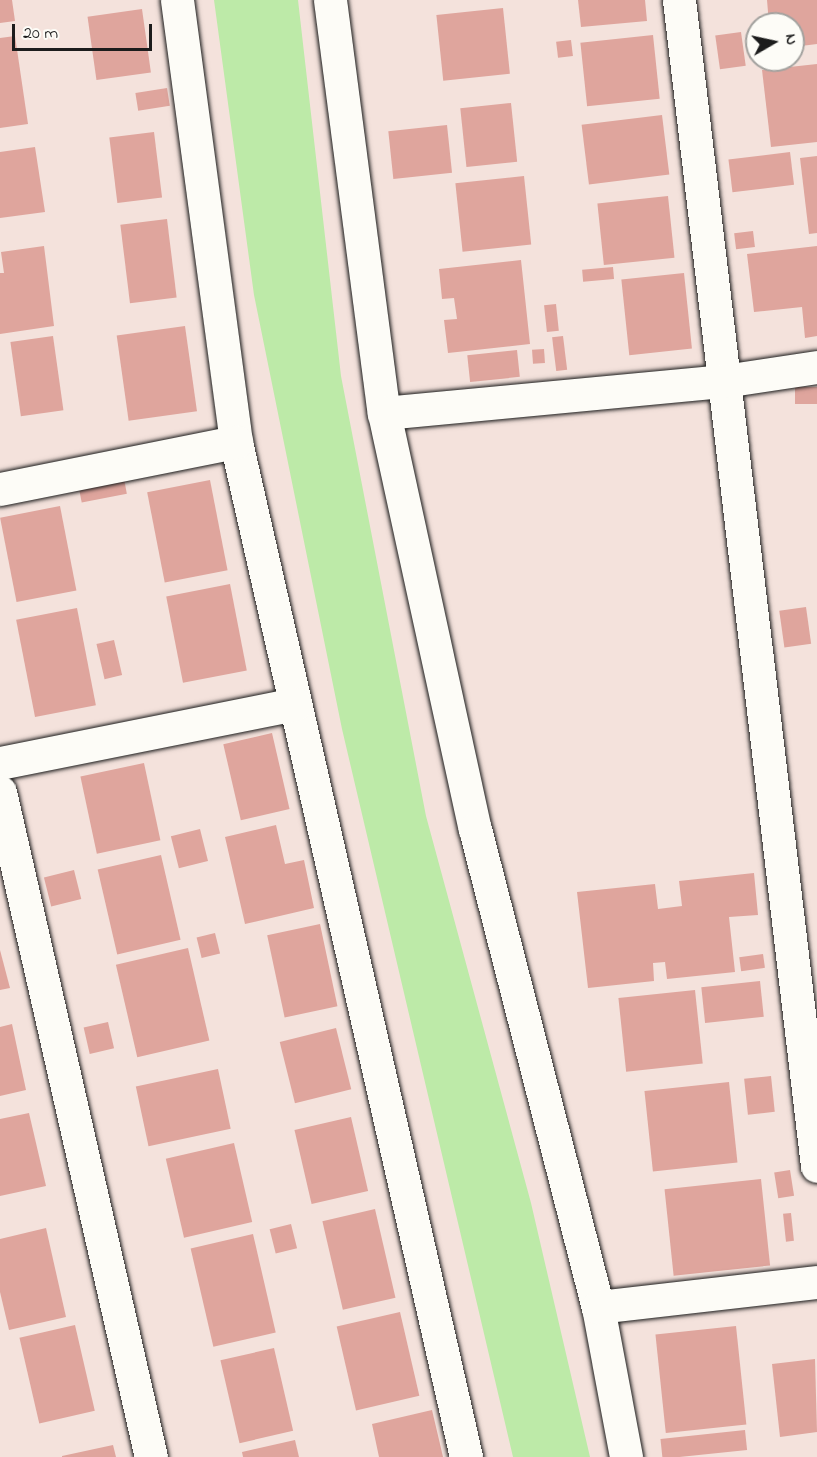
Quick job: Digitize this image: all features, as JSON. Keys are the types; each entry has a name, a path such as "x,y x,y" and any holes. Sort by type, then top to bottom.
{"street":[{"path":"177,0 236,442 466,1457"},
{"path":"330,0 384,413 475,829 597,1307 626,1457"},
{"path":"679,0 817,1166"},
{"path":"384,413 724,381 817,367"},
{"path":"0,489 236,442"},
{"path":"0,763 295,704"},
{"path":"0,792 151,1457"},
{"path":"597,1307 817,1282"}],"green space":[{"path":"214,0 298,0 341,376 426,816 531,1203 590,1457 513,1457 342,729 254,295"}],"building":[{"path":"0,0 12,0 15,21 0,23"},
{"path":"578,0 645,0 647,21 581,27"},
{"path":"767,0 817,0 817,44 805,46 805,12 768,12"},
{"path":"503,8 510,74 443,81 436,15"},
{"path":"142,9 151,72 96,80 88,17"},
{"path":"741,32 745,66 720,69 715,36"},
{"path":"653,35 660,99 587,106 580,43"},
{"path":"15,36 28,124 0,128 0,38"},
{"path":"571,40 573,56 558,58 556,42"},
{"path":"817,64 817,142 771,147 762,72 805,72 805,65"},
{"path":"167,88 170,106 138,111 135,93"},
{"path":"511,103 517,162 466,167 460,108"},
{"path":"662,115 669,175 589,184 582,125"},
{"path":"447,125 452,173 393,179 388,131"},
{"path":"154,132 162,198 117,203 109,137"},
{"path":"35,147 45,212 0,218 0,152"},
{"path":"790,152 794,185 732,192 728,160"},
{"path":"817,156 817,233 809,234 800,158"},
{"path":"524,176 531,245 463,252 455,183"},
{"path":"668,196 674,258 604,265 597,203"},
{"path":"167,219 177,297 130,303 120,225"},
{"path":"753,231 755,247 736,249 734,233"},
{"path":"44,246 54,326 0,334 0,273 4,273 1,252"},
{"path":"817,246 817,336 805,338 802,307 754,312 747,254"},
{"path":"521,260 530,344 448,353 444,320 457,319 454,298 442,299 439,269"},
{"path":"613,267 614,279 583,282 582,270"},
{"path":"684,273 692,349 629,355 621,280"},
{"path":"556,304 559,331 547,332 544,305"},
{"path":"185,326 197,411 129,421 117,336"},
{"path":"53,336 63,410 21,416 10,342"},
{"path":"563,336 567,370 556,371 552,337"},
{"path":"544,349 545,363 533,364 532,350"},
{"path":"517,350 520,377 470,382 467,355"},
{"path":"795,387 817,387 817,404 795,404"},
{"path":"124,479 127,494 82,503 79,488"},
{"path":"210,480 228,570 165,583 147,492"},
{"path":"60,506 76,590 17,602 0,518"},
{"path":"230,584 247,670 183,683 166,596"},
{"path":"806,607 811,644 784,647 779,611"},
{"path":"77,608 96,705 35,717 16,620"},
{"path":"114,640 122,675 105,679 96,644"},
{"path":"272,733 290,809 241,820 223,744"},
{"path":"144,763 160,840 97,854 80,777"},
{"path":"276,825 285,864 304,860 314,908 245,924 225,837"},
{"path":"200,829 208,861 179,868 171,836"},
{"path":"161,855 181,940 117,954 98,870"},
{"path":"74,870 81,899 51,907 44,877"},
{"path":"754,873 758,915 729,917 735,972 667,979 665,962 653,963 654,981 588,988 577,892 655,884 658,909 682,906 679,881"},
{"path":"320,924 337,1006 285,1017 267,935"},
{"path":"215,933 220,953 202,958 197,938"},
{"path":"188,948 209,1041 137,1057 116,965"},
{"path":"0,950 10,988 0,990"},
{"path":"763,954 765,968 741,971 739,957"},
{"path":"760,981 764,1017 705,1023 701,987"},
{"path":"695,990 703,1064 626,1072 618,998"},
{"path":"108,1022 114,1048 90,1054 84,1028"},
{"path":"12,1024 26,1090 0,1096 0,1027"},
{"path":"336,1028 351,1089 295,1103 280,1042"},
{"path":"218,1069 231,1129 149,1146 136,1086"},
{"path":"771,1076 775,1112 748,1115 744,1079"},
{"path":"729,1082 737,1163 653,1171 644,1091"},
{"path":"29,1113 46,1186 0,1196 0,1119"},
{"path":"351,1117 368,1191 312,1204 294,1130"},
{"path":"234,1143 252,1222 184,1238 166,1159"},
{"path":"790,1170 794,1196 778,1198 774,1173"},
{"path":"761,1179 770,1266 674,1276 665,1189"},
{"path":"375,1209 395,1298 343,1310 322,1221"},
{"path":"791,1213 794,1241 786,1242 783,1214"},
{"path":"291,1224 297,1248 276,1254 270,1229"},
{"path":"46,1228 66,1317 9,1330 0,1292 0,1239"},
{"path":"253,1234 276,1332 213,1347 191,1248"},
{"path":"400,1312 419,1396 356,1410 337,1327"},
{"path":"75,1325 95,1411 39,1424 19,1338"},
{"path":"736,1326 746,1424 666,1433 655,1334"},
{"path":"274,1348 293,1431 240,1443 220,1360"},
{"path":"815,1359 817,1432 780,1437 772,1364"},
{"path":"432,1410 443,1457 379,1457 372,1424"},
{"path":"745,1430 747,1450 662,1457 660,1439"},
{"path":"295,1440 299,1457 243,1457 242,1452"},
{"path":"113,1445 116,1457 62,1457 62,1456"}]}
